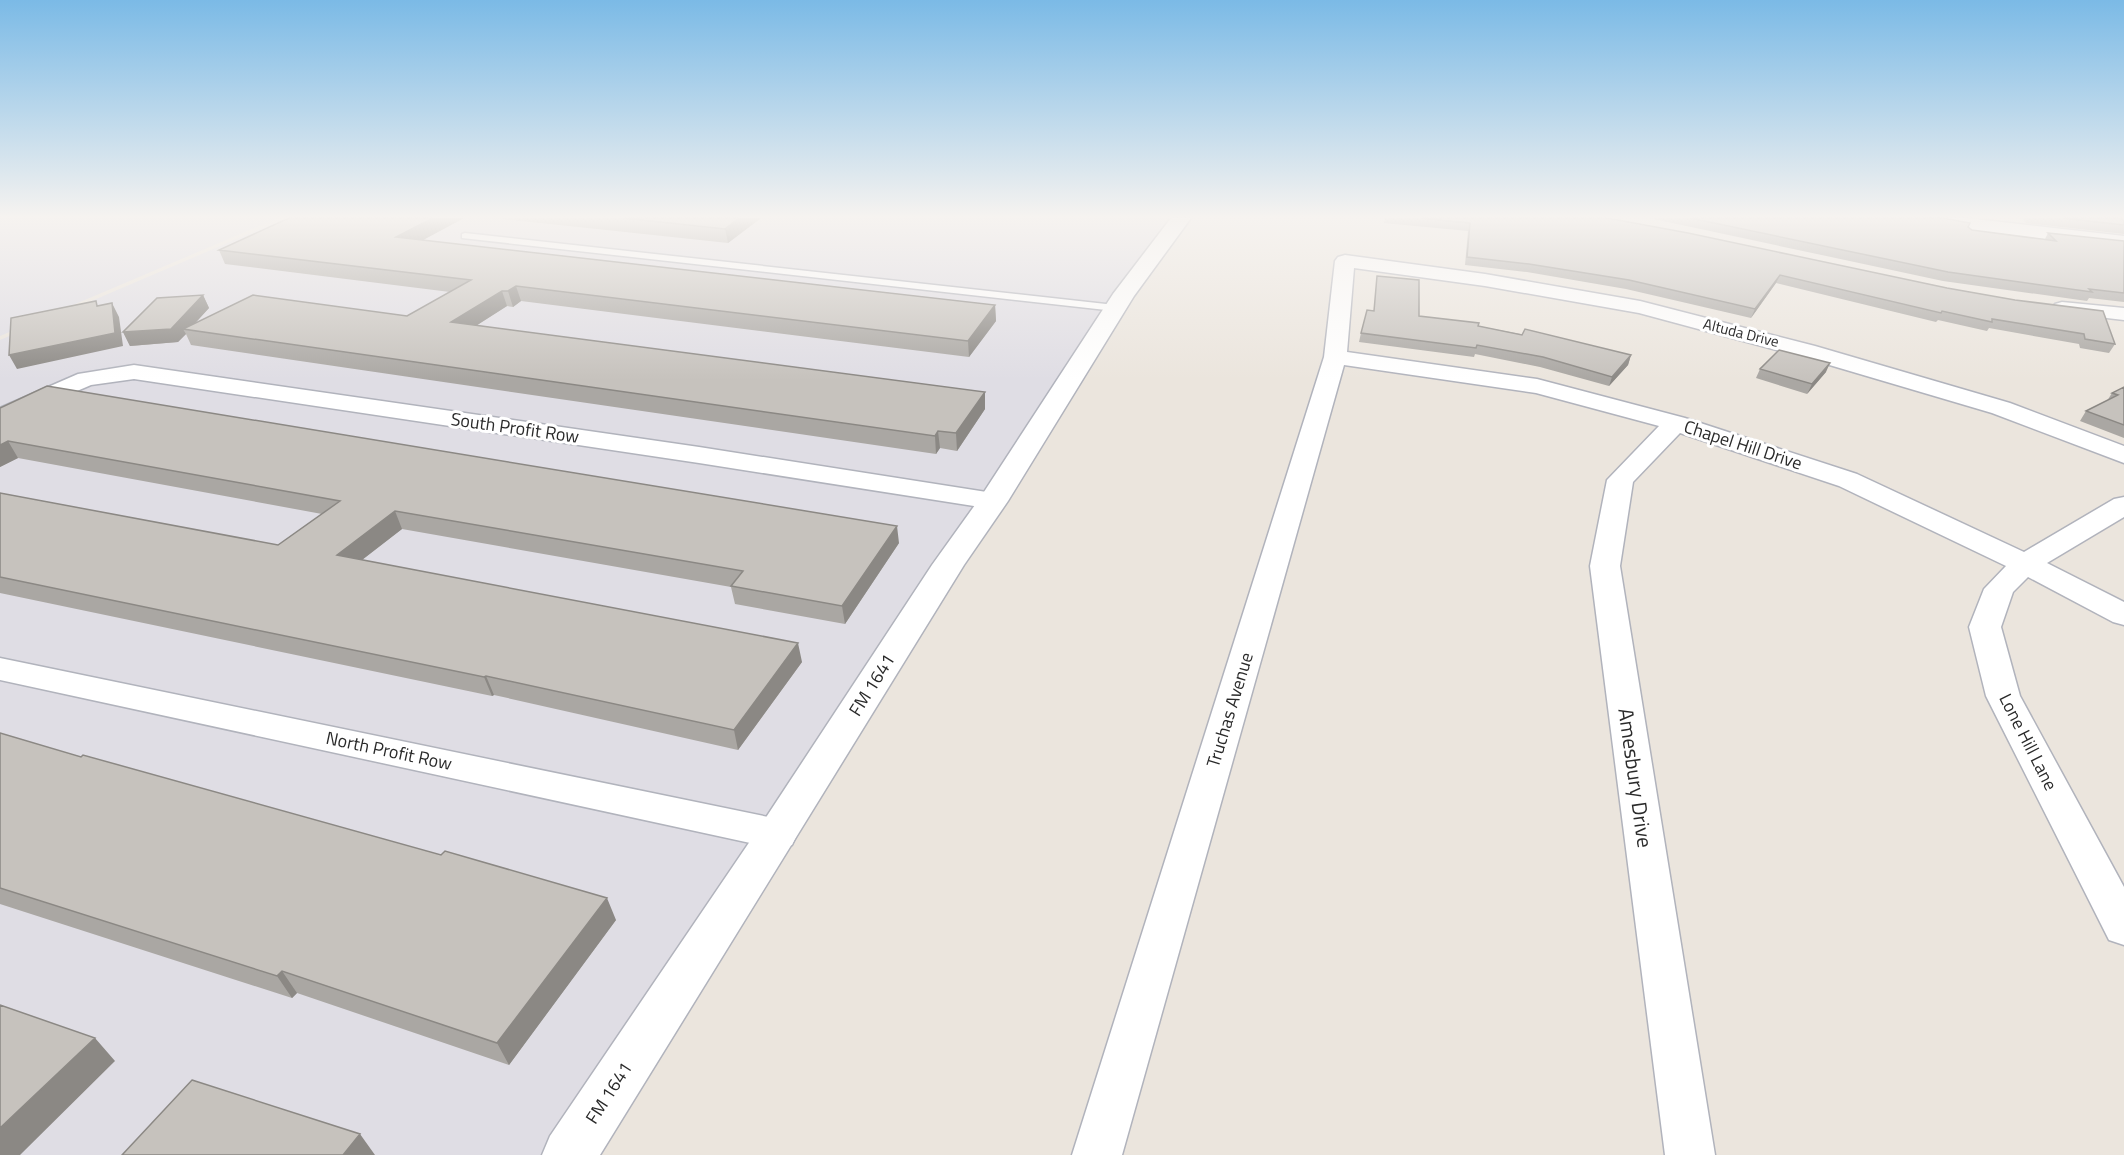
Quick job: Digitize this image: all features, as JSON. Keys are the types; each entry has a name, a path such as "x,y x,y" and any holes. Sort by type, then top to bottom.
{"main road":[{"name":"FM 1641","path":"569,1155 778,834 948,565 993,501 1115,308 1141,272"}],"street":[{"name":"Truchas Avenue","path":"1097,1155 1335,357 1344,272"},
{"name":"Altuda Drive","path":"1425,272 1640,307 1807,351 2001,408 2124,455"},
{"path":"2048,306 2124,315"},
{"name":"Chapel Hill Drive","path":"1335,357 1536,386 1676,423 1848,480 2025,564 2124,615"},
{"name":"South Profit Row","path":"0,417 86,379 134,372 687,453 993,501"},
{"name":"Amesbury Drive","path":"1676,423 1620,480 1605,566 1690,1155"},
{"name":"Lone Hill Lane","path":"2124,505 2025,564 1999,589 1985,627 2003,696 2124,927"},
{"name":"North Profit Row","path":"0,669 778,834"}],"lane":[{"path":"789,272 1115,308"}],"shaded area":[{"path":"0,272 151,272 0,336"},
{"path":"160,272 1143,272 579,1155 0,1155 0,340"}],"building":[{"path":"403,272 703,272 995,305 968,341 516,286 508,291 502,291 451,322 985,392 956,433 938,431 935,436 183,329 253,295 407,316 471,280"},
{"path":"1578,272 1871,272 2015,300 2103,311 2115,344 2085,339 2084,334 1992,319 1992,322 1942,311 1941,313 1780,275 1755,309 1629,280"},
{"path":"1948,272 2124,272 2124,293 2089,289 2092,292"},
{"path":"1377,276 1419,280 1419,316 1479,323 1478,326 1522,335 1525,329 1631,355 1612,377 1543,357 1477,345 1476,348 1361,333 1367,310 1374,311"},
{"path":"203,295 171,329 123,332 157,298"},
{"path":"96,301 97,306 112,303 115,333 9,355 11,318"},
{"path":"1779,350 1830,363 1812,384 1760,369"},
{"path":"47,386 897,526 842,606 731,586 743,571 395,511 337,555 798,643 734,730 486,676 0,577 0,493 278,545 340,501 8,441 0,445 0,408"},
{"path":"2124,387 2124,425 2086,411 2118,395 2112,393"},
{"path":"0,733 441,855 445,851 607,898 497,1043 282,971 277,976 0,888"},
{"path":"0,1005 95,1038 0,1128"},
{"path":"192,1080 360,1134 343,1155 122,1155"}]}
